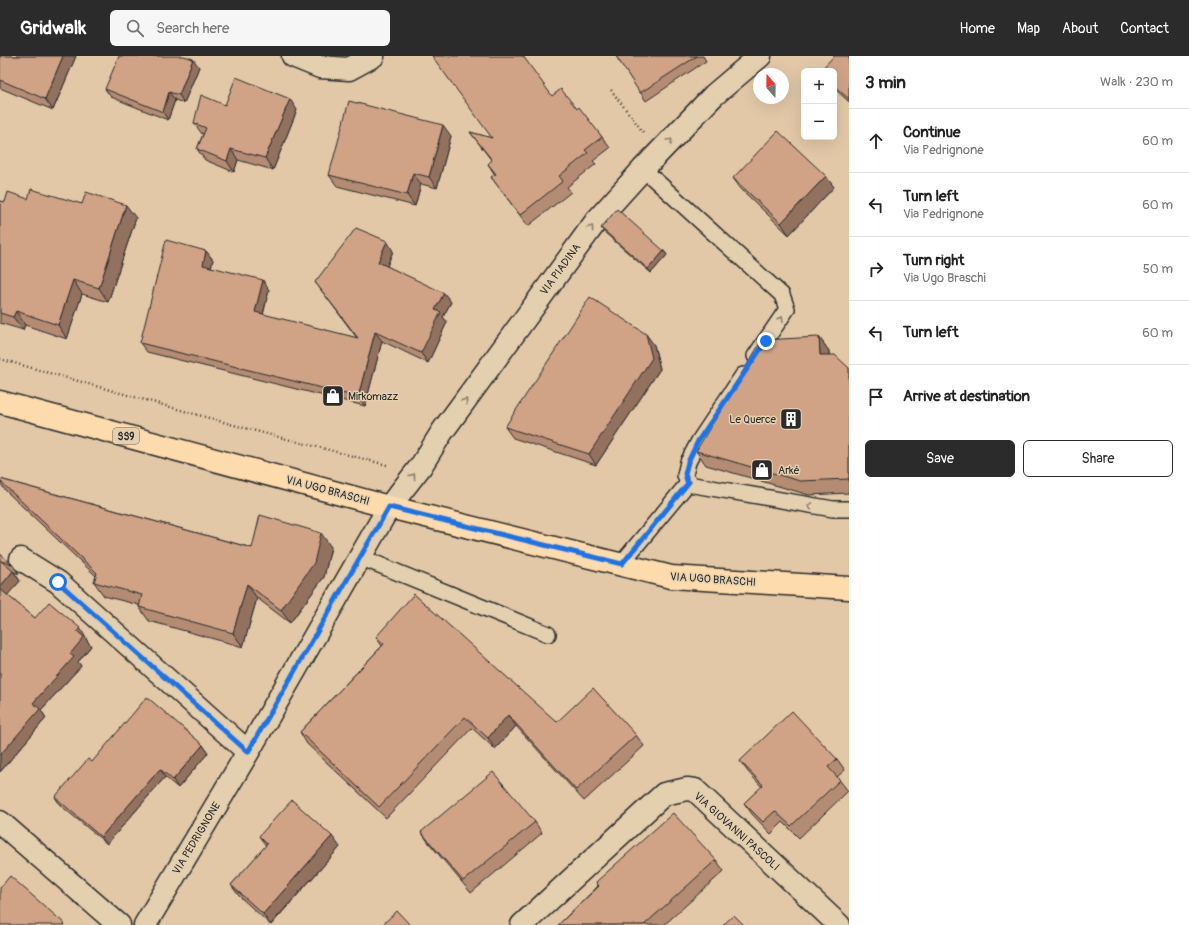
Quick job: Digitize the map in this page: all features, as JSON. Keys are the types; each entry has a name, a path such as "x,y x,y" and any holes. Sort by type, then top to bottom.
{"main road":[{"name":"VIA UGO BRASCHI","path":"0,402 389,507 671,576 849,588"}],"street":[{"path":"293,56 320,67 349,69 373,56"},
{"name":"VIA PIADINA","path":"389,507 421,466 442,432 597,220 714,94 760,56"},
{"name":"VIA PEDRIGNONE","path":"145,925 248,752 389,507"},
{"path":"21,559 58,582 248,752"},
{"name":"VIA GIOVANNI PASCOLI","path":"522,925 664,794 687,789 695,790 839,925"},
{"path":"0,822 119,925"}],"lane":[{"path":"643,169 782,295 787,309 698,441 688,462 685,474 687,481 694,485 833,509 849,509"},
{"path":"622,564 689,482"},
{"path":"360,557 548,634"}],"path":[{"path":"611,90 659,153"},
{"path":"0,359 248,429 386,465 392,464"}],"building":[{"path":"0,56 63,56 45,99 0,80"},
{"path":"119,56 184,56 193,59 179,95 169,92 163,112 105,89"},
{"path":"432,56 523,56 552,96 561,89 577,109 579,107 602,137 585,150 588,153 559,176 563,181 520,215 491,177 496,174 488,164 492,160 470,132 492,138"},
{"path":"616,56 697,56 640,93"},
{"path":"834,56 849,56 849,99 837,89 837,68 823,68"},
{"path":"236,77 290,99 265,158 231,149 227,161 197,149 206,128 194,123 201,95 225,105"},
{"path":"349,101 443,125 429,177 413,173 407,195 329,175"},
{"path":"778,131 826,176 781,223 733,178"},
{"path":"31,189 82,204 86,192 126,205 99,288 73,280 58,325 16,311 13,317 0,313 0,201 5,202 8,192 28,199"},
{"path":"617,209 664,251 648,269 601,228"},
{"path":"356,228 387,241 378,262 444,293 435,310 441,312 421,353 375,332 358,397 140,343 166,240 206,251 203,265 263,280 255,312 358,338 315,282"},
{"path":"590,297 646,334 652,358 589,454 505,427"},
{"name":"Le Querce","path":"819,337 820,355 835,355 849,368 849,479 800,481 696,451 762,340"},
{"path":"0,479 252,548 260,515 321,533 314,563 281,610 247,584 233,633 139,607 142,595 94,582 97,573 0,481"},
{"path":"0,554 12,564 1,561 13,571 0,587"},
{"path":"0,589 35,618 49,602 80,628 77,631 84,637 70,654 74,657 33,703 40,709 0,755"},
{"path":"414,594 557,722 593,688 636,735 576,790 508,715 488,738 465,717 379,807 300,732 384,644 376,637"},
{"path":"147,697 203,745 173,780 160,769 101,837 55,797 88,759 92,762"},
{"path":"792,711 837,759 828,767 840,780 791,826 775,811 763,822 744,803 763,785 740,761"},
{"path":"493,772 535,822 463,881 421,832"},
{"path":"292,800 332,836 263,914 231,885 267,844 259,836"},
{"path":"673,813 716,860 644,925 558,925 599,886 596,882"},
{"path":"10,876 65,924 0,925 0,888"},
{"path":"397,911 410,925 382,925"},
{"path":"734,915 744,925 723,925"}],"place":[{"name":"Mirkomazz","path":"333,396"},
{"name":"Le Querce","path":"791,419"},
{"name":"Arké","path":"762,470"}],"route":[{"path":"58,582 248,752 389,507 622,564 689,482 687,481 685,474 688,462 698,441 766,341"}]}
